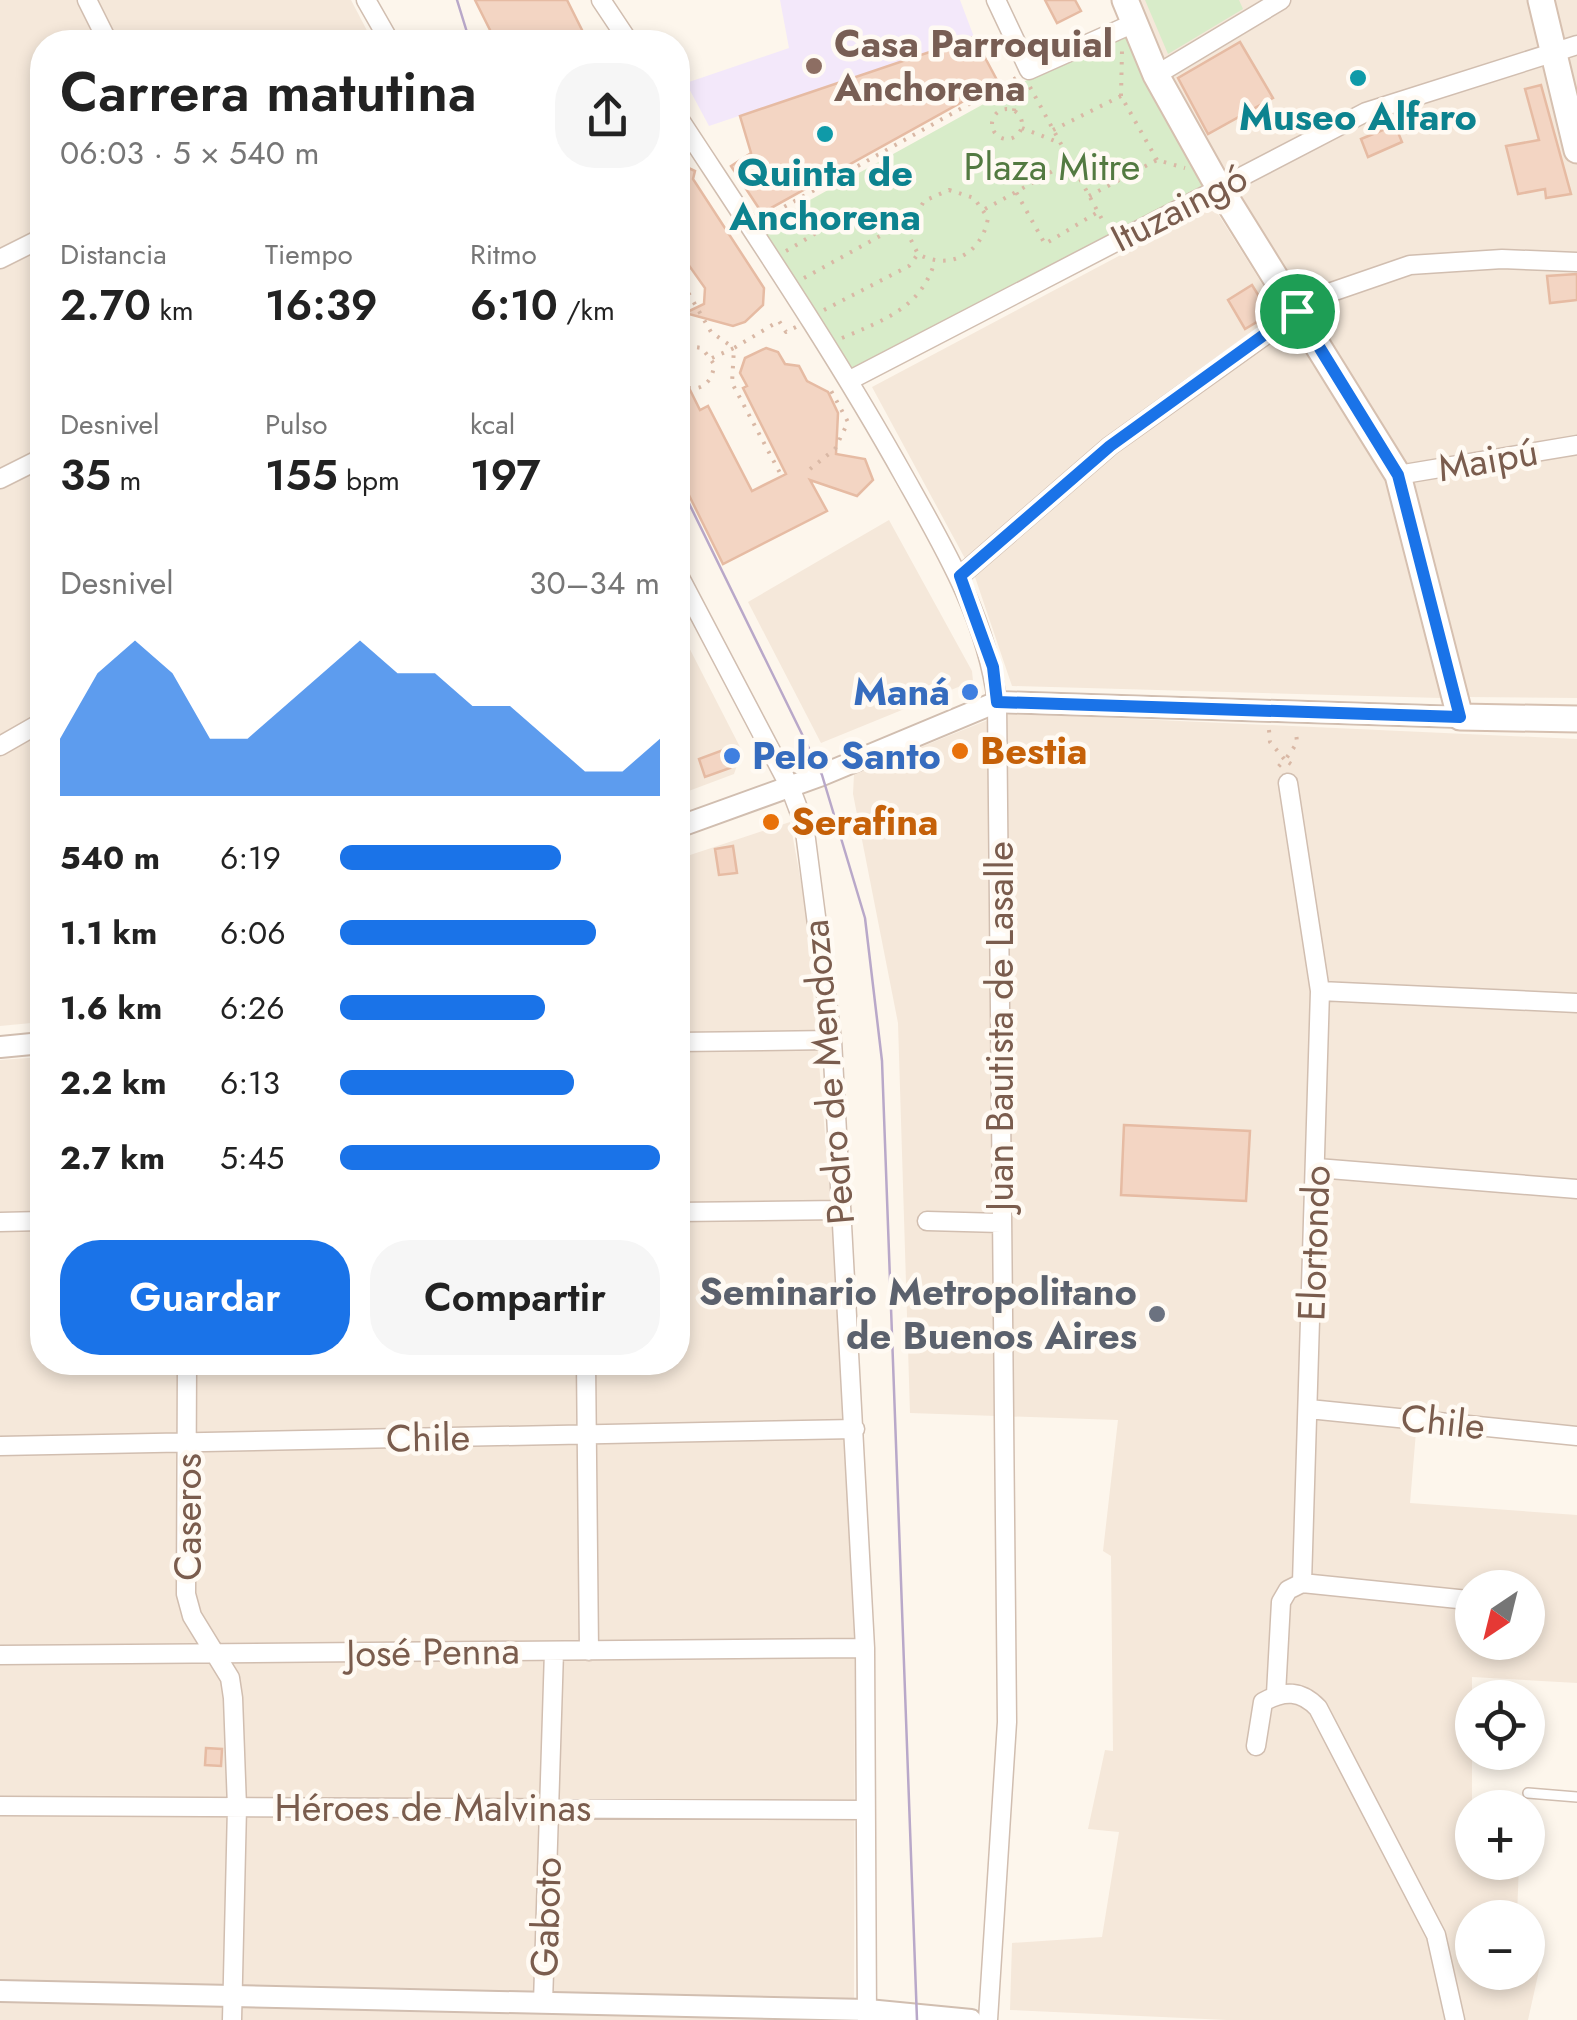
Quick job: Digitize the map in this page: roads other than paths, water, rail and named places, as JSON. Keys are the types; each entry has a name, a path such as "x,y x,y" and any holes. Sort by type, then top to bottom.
{"main road":[{"path":"1541,0 1566,48 1577,150"},
{"path":"1126,18 1216,182 1398,475 1460,717 1577,719"}],"street":[{"path":"87,0 102,30"},
{"path":"366,0 383,30"},
{"path":"601,0 620,30"},
{"path":"996,0 1029,78 1126,18"},
{"path":"1156,76 1280,0"},
{"name":"Ituzaingó","path":"850,380 1216,182 1366,112 1566,48"},
{"name":"Juan Bautista de Lasalle","path":"690,135 850,380 960,576 993,667 997,702 1007,1722 988,2020"},
{"path":"0,259 30,244"},
{"path":"960,576 1110,446 1320,296 1410,265 1502,259 1577,262"},
{"name":"Maipú","path":"1398,475 1577,445"},
{"path":"0,479 30,464"},
{"name":"Pedro de Mendoza","path":"690,597 790,788 804,824 832,1040 865,1648 867,2015"},
{"path":"690,823 790,788 997,702 1460,717"},
{"path":"0,746 30,729"},
{"name":"Elortondo","path":"1256,1746 1262,1702 1276,1694 1281,1602 1288,1590 1302,1584 1317,1168 1320,991 1287,774"},
{"path":"1320,991 1577,1003"},
{"path":"690,1042 832,1040"},
{"path":"0,1047 30,1043"},
{"path":"1317,1168 1577,1189"},
{"path":"690,1212 841,1210"},
{"path":"0,1222 30,1221"},
{"path":"928,1221 1001,1223"},
{"name":"Caseros","path":"187,1375 186,1594 192,1616 230,1678 234,1698 237,1807 232,2020"},
{"path":"586,1375 589,1651"},
{"name":"Chile","path":"1309,1409 1577,1436"},
{"name":"Chile","path":"0,1446 855,1429"},
{"path":"1302,1584 1455,1599"},
{"name":"José Penna","path":"0,1656 865,1648"},
{"name":"Gaboto","path":"544,2003 554,1651"},
{"path":"1276,1694 1306,1696 1318,1708 1436,1934 1455,2020"},
{"name":"Héroes de Malvinas","path":"0,1806 865,1810"},
{"path":"0,1990 544,2003 971,2020"}],"lane":[{"path":"1545,1794 1577,1796"}],"tram line":[{"path":"457,0 466,30"},
{"path":"690,506 822,775 865,918 882,1061 917,2020"}],"place":[{"name":"Casa Parroquial Anchorena","path":"814,66"},
{"name":"Museo Alfaro","path":"1358,78"},
{"name":"Quinta de Anchorena","path":"825,134"},
{"name":"Maná","path":"970,692"},
{"name":"Bestia","path":"960,751"},
{"name":"Pelo Santo","path":"732,756"},
{"name":"Serafina","path":"771,822"},
{"name":"Seminario Metropolitano de Buenos Aires","path":"1157,1314"}],"park label":[{"name":"Plaza Mitre","path":"1052,167"}]}
